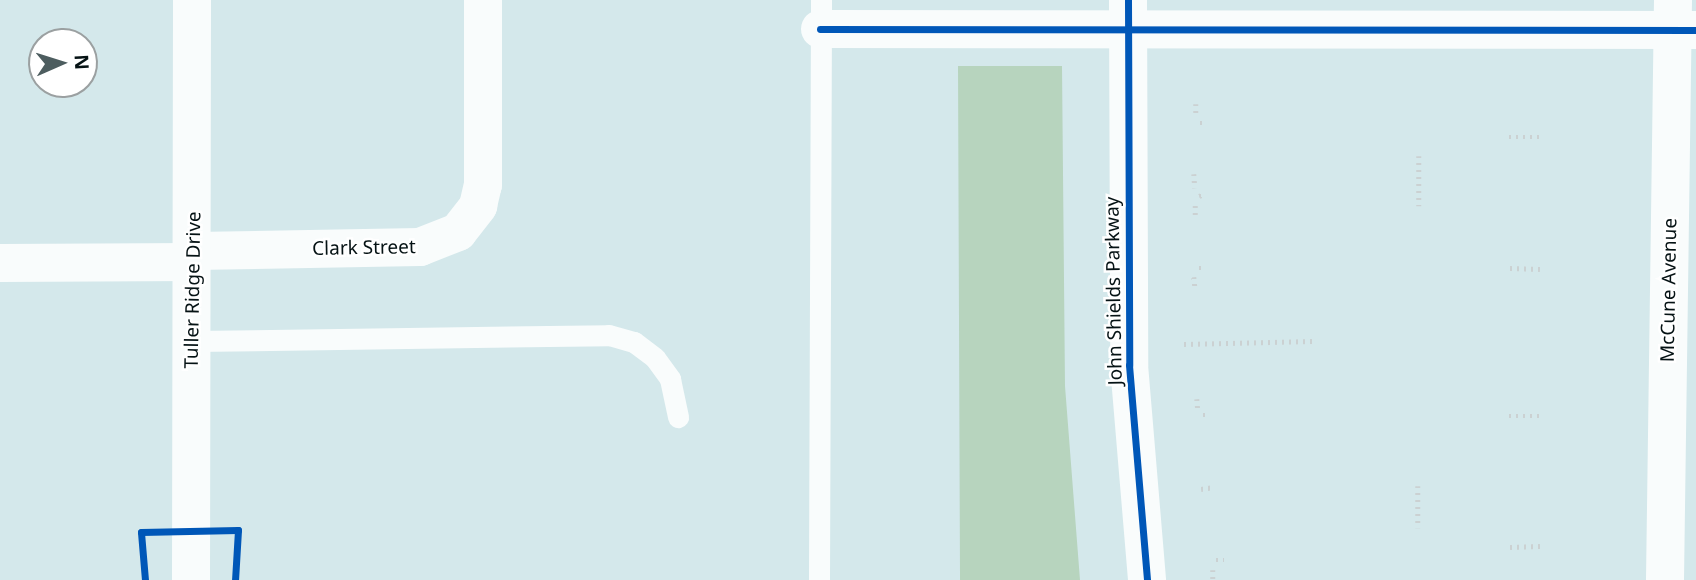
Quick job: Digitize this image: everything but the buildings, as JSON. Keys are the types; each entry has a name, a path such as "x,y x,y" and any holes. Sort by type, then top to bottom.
{"street":[{"name":"Tuller Ridge Drive","path":"191,580 194,257 192,0"},
{"name":"Clark Street","path":"0,263 420,247 458,232 478,206 483,186 483,0"},
{"path":"820,15 1128,14 1680,20"},
{"name":"John Shields Parkway","path":"1128,14 1129,365 1147,580"},
{"name":"McCune Avenue","path":"1665,580 1680,20"}],"lane":[{"path":"819,580 820,15"},
{"path":"193,341 609,335 634,342 655,358 670,379 678,416"}],"path":[{"path":"1196,104 1196,115"},
{"path":"1509,137 1540,137"},
{"path":"1419,156 1419,206"},
{"path":"1194,174 1195,188"},
{"path":"1195,205 1195,215"},
{"path":"1510,268 1540,269"},
{"path":"1194,277 1195,286"},
{"path":"1184,344 1313,341"},
{"path":"1197,399 1198,410"},
{"path":"1509,416 1539,416"},
{"path":"1418,486 1418,528"},
{"path":"1201,489 1214,487"},
{"path":"1510,547 1540,546"},
{"path":"1216,560 1224,560"},
{"path":"1213,570 1213,579"}],"green space":[{"path":"958,66 1062,66 1065,386 1080,580 960,580"}],"cycle path":[{"path":"1128,0 1129,365 1147,580"},
{"path":"820,29 1696,30"},
{"path":"145,580 141,532 238,530 235,580"}]}
